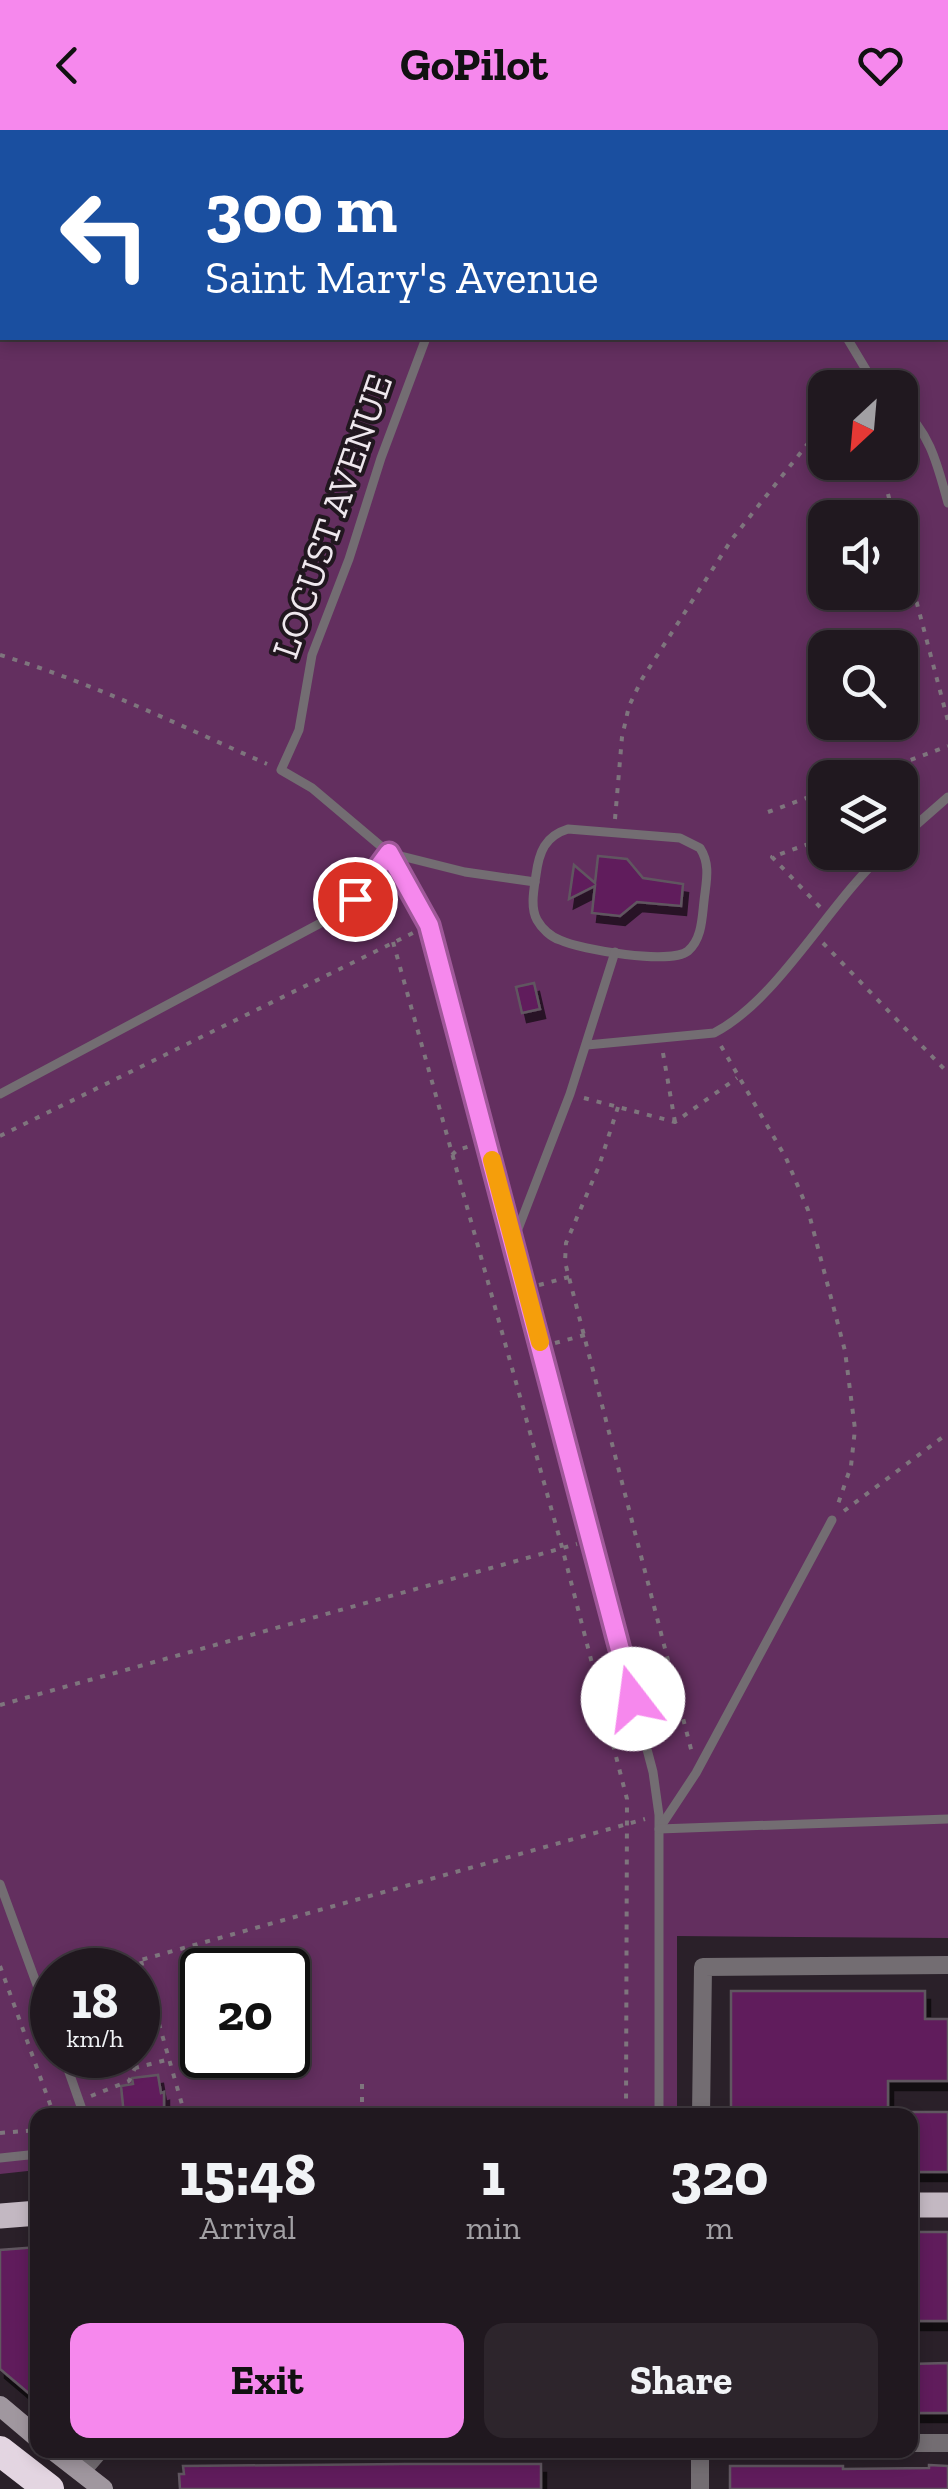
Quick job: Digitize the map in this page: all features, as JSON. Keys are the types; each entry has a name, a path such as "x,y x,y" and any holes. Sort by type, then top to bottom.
{"highway":[{"path":"0,2451 50,2489"}],"main road":[{"path":"918,2205 948,2205"},
{"path":"0,2216 30,2214"},
{"path":"0,2406 30,2431"},
{"path":"63,2458 103,2489"}],"street":[{"path":"701,2108 703,1966 948,1966"},
{"path":"918,2443 948,2443"},
{"path":"81,2472 93,2458"},
{"path":"700,2458 700,2489"}],"lane":[{"name":"LOCUST AVENUE","path":"280,770 300,730 312,655 425,340"},
{"path":"848,340 866,370"},
{"path":"918,424 948,503"},
{"path":"280,770 312,788 389,853 429,925 653,1772 659,1815 659,2108"},
{"path":"918,824 948,798"},
{"path":"568,829 689,840 705,856 707,870 701,925 690,949 668,958 560,940 543,928 534,913 535,882 538,858 551,836 568,829"},
{"path":"389,853 465,872 535,882"},
{"path":"0,1094 332,918 365,888 389,853"},
{"path":"587,1044 714,1033 750,1008 868,870"},
{"path":"514,1242 570,1094 615,952"},
{"path":"659,1829 696,1772 832,1520"},
{"path":"659,1829 948,1820"},
{"path":"0,1884 30,1966"},
{"path":"71,2078 82,2108"},
{"path":"0,2158 30,2155"}],"path":[{"path":"614,831 628,706 732,539 808,443"},
{"path":"888,494 890,500"},
{"path":"918,607 948,720"},
{"path":"0,656 107,692 280,770"},
{"path":"910,760 948,746"},
{"path":"768,812 808,797"},
{"path":"808,844 772,857 828,915"},
{"path":"0,1136 429,925"},
{"path":"813,934 948,1073"},
{"path":"393,942 562,1548 627,1798 626,2108"},
{"path":"714,1033 786,1158 808,1210 845,1351 854,1406 854,1447 846,1485 832,1520"},
{"path":"661,1036 674,1122"},
{"path":"674,1122 739,1076"},
{"path":"570,1094 674,1122"},
{"path":"618,1107 599,1166 566,1243 564,1262 696,1772"},
{"path":"452,1156 457,1150 487,1140"},
{"path":"526,1289 568,1277"},
{"path":"541,1346 584,1335"},
{"path":"832,1520 948,1433"},
{"path":"0,1705 562,1548"},
{"path":"160,1955 659,1815"},
{"path":"0,1966 51,2108"},
{"path":"160,2025 182,2108"},
{"path":"160,2062 170,2059"},
{"path":"79,2100 129,2082 131,2078"},
{"path":"362,2084 362,2108"},
{"path":"0,2133 30,2131"}],"shaded area":[{"path":"0,340 948,340 948,1938 677,1936 677,2108 30,2108 30,2171 0,2174"}],"building":[{"path":"598,856 627,859 643,878 683,884 681,906 637,902 620,916 592,913 595,886 569,899 574,865 595,883"},
{"path":"534,983 540,1009 522,1013 516,987"},
{"path":"731,1991 925,1991 925,2019 948,2019 948,2081 888,2081 888,2108 731,2108"},
{"path":"132,2078 158,2078 164,2108 123,2108 121,2086 133,2084"},
{"path":"918,2112 948,2112 948,2172 918,2172"},
{"path":"918,2232 948,2232 948,2321 918,2321"},
{"path":"30,2248 30,2394 0,2369 0,2250"},
{"path":"948,2363 948,2413 918,2413 918,2364"},
{"path":"541,2464 541,2489 180,2489 183,2466"},
{"path":"730,2466 843,2469 948,2466 948,2489 730,2489"}],"slow traffic":[{"path":"492,1160 540,1342"}],"route":[{"path":"355,899 389,853 429,925 633,1699"}]}
